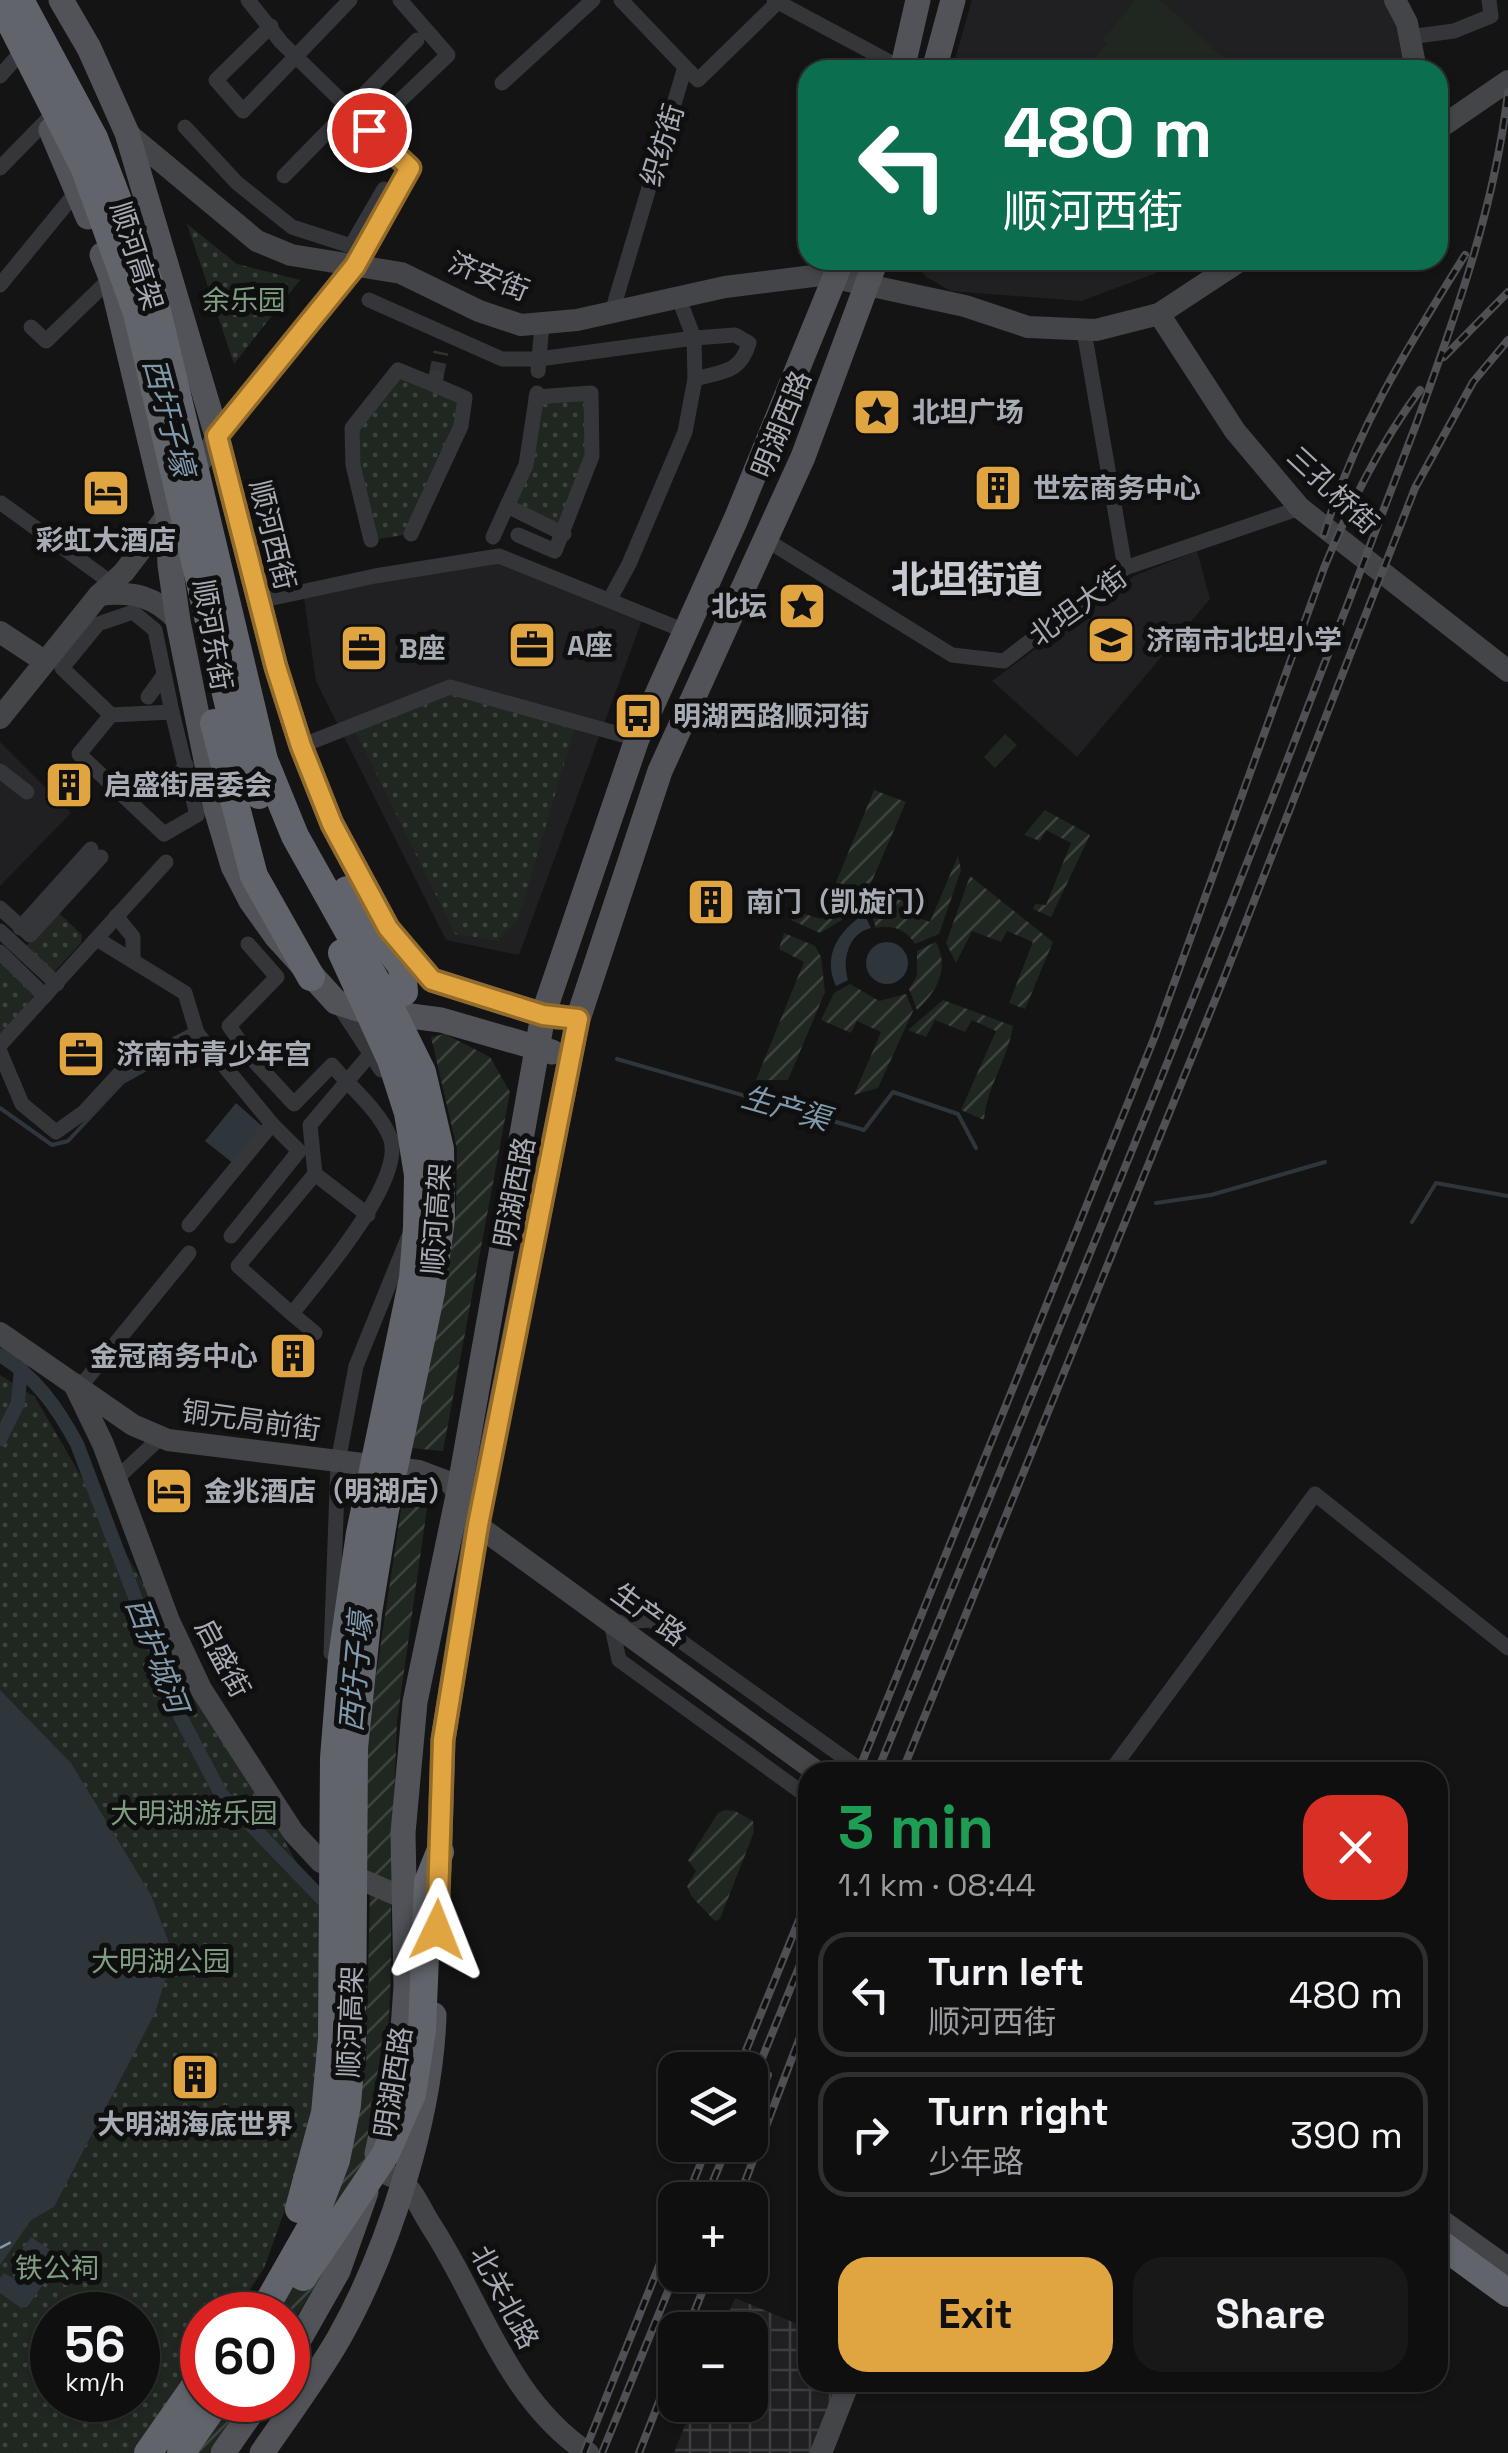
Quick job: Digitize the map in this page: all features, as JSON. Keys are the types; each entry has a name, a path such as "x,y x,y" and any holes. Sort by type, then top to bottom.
{"highway":[{"name":"顺河高架","path":"20,0 94,138 152,290 238,745 263,806 346,959 391,1060 408,1113 418,1174 413,1278 360,1533 342,1658 334,1758 332,2038 325,2113 316,2154 288,2236 257,2292"},
{"name":"顺河高架","path":"0,2 85,169 136,313 186,460 264,760 295,836 384,995 422,1072 440,1149 441,1219 382,1527 368,1613 354,1748 352,2042 347,2105 336,2160 310,2230 274,2292"},
{"path":"186,460 222,543 266,727 298,802 341,881 402,967 404,992"},
{"path":"186,460 175,542 244,846 264,898 311,977"},
{"path":"341,881 388,928"},
{"path":"292,2292 385,2154 412,2094 422,2030 428,1882 440,1852"},
{"path":"1448,2249 1508,2293"},
{"path":"148,2453 180,2407"},
{"path":"168,2453 189,2422"},
{"path":"181,2453 203,2422"}],"main road":[{"name":"顺河西街","path":"61,0 89,48 126,132 217,436 276,667 332,824 388,928 432,980 543,1015 578,1019"},
{"path":"904,60 918,0"},
{"path":"937,60 953,0"},
{"path":"1395,0 1407,24 1414,60"},
{"name":"顺河东街","path":"0,27 8,67 47,120 111,278 172,508 170,565 206,812 251,901 276,936 311,977 347,1006"},
{"path":"1448,122 1508,81"},
{"name":"济安街","path":"126,132 257,242 291,255 358,253 492,316 520,324 612,312 725,287 832,270"},
{"path":"0,718 53,664 172,508 186,460 217,436 358,253"},
{"name":"明湖西路","path":"310,2320 338,2271 374,2170 396,2072 406,1986 403,1833 415,1702 460,1491 543,1015 637,739 736,519 839,270"},
{"name":"济安街","path":"872,272 1028,327 1084,331 1160,314 1225,270"},
{"name":"明湖西路","path":"262,2453 340,2336 363,2292 410,2163 434,2048 443,1740 478,1525 578,1019 660,771 803,457 872,272"},
{"name":"三孔桥街","path":"1160,314 1235,431 1300,508 1508,671"},
{"path":"106,590 145,596 166,608 178,621"},
{"path":"0,632 53,664"},
{"path":"347,1006 390,1006 404,992 409,953"},
{"path":"347,1006 441,1020 538,1050 571,1055"},
{"name":"铜元局前街","path":"0,1333 134,1425 161,1437 419,1471 440,1477 460,1491"},
{"name":"启盛街","path":"76,1384 103,1444 169,1621 201,1688 293,1832 321,1862 404,1898"},
{"name":"生产路","path":"460,1491 478,1525 803,1762"},
{"path":"374,2170 403,2182"},
{"name":"北关北路","path":"403,2182 450,2254 485,2328 527,2395 574,2444 588,2453"},
{"path":"1448,2225 1508,2268"},
{"path":"822,2453 846,2392"},
{"path":"224,2453 245,2422"}],"street":[{"path":"248,0 281,42 410,168 358,253"},
{"path":"271,26 216,80 243,110 350,0"},
{"path":"369,130 448,55 400,0"},
{"path":"502,83 593,0"},
{"name":"织纺街","path":"612,312 685,68 621,0"},
{"path":"1410,37 1454,31 1490,16 1490,0"},
{"path":"685,68 698,80 775,2 885,60"},
{"path":"284,176 417,40"},
{"path":"0,168 47,120"},
{"path":"184,128 237,183 292,227 358,253"},
{"path":"358,253 384,189"},
{"path":"0,285 78,190"},
{"path":"31,327 46,341 111,278"},
{"path":"610,599 685,432 695,379 694,338 679,299"},
{"path":"369,300 502,359 539,365 694,338 735,335 749,343 744,360 735,368 695,379"},
{"path":"539,365 542,324"},
{"path":"1084,331 1125,568"},
{"path":"441,352 445,335"},
{"path":"371,540 353,465 352,428 398,370 435,381 465,398 461,426 411,534"},
{"path":"493,537 526,465 537,395 592,394 592,456 564,534 555,551 518,535"},
{"path":"1,503 106,590"},
{"path":"507,506 564,534"},
{"name":"北坦大街","path":"766,539 952,655 1004,662 1125,568 1300,508"},
{"path":"259,601 376,576 499,556 684,630"},
{"path":"111,715 79,754 164,834 206,812 186,765 154,630 133,612 98,624 53,664 111,715 172,712"},
{"path":"148,696 164,675"},
{"path":"301,746 450,686 637,739"},
{"path":"162,793 186,765"},
{"path":"0,771 27,792"},
{"path":"0,908 30,935 96,853"},
{"path":"166,862 0,1049 22,1104 56,1132 84,1112 119,1074 197,1033"},
{"path":"116,916 133,937 133,961"},
{"path":"0,931 51,990"},
{"path":"96,939 185,994 197,1033 272,1124 299,1150 232,1236"},
{"path":"248,944 277,977 229,1026 310,1125 315,1174 368,1215"},
{"path":"0,952 51,990"},
{"path":"321,1862 356,1366 408,1238 411,1179 402,1120 347,1006"},
{"path":"310,1125 372,1052"},
{"path":"292,1314 368,1215 391,1165 392,1141 379,1118 332,1065 294,1104"},
{"path":"189,1224 272,1124"},
{"path":"315,1174 238,1266 315,1332"},
{"path":"76,1384 189,1253"},
{"path":"116,1480 161,1437"},
{"path":"1117,1762 1315,1494 1508,1648"},
{"path":"798,1790 619,1660 612,1623 652,1620 850,1762"}],"shaded area":[{"path":"972,0 1389,0 1410,60 955,60"},
{"path":"921,270 1161,270 1081,301 951,291"},
{"name":"济南市北坦小学","path":"1197,551 1210,599 1077,757 992,681 1134,576"},
{"path":"499,556 645,612 519,955 446,940 316,681 303,590"},
{"path":"0,742 71,813 0,886"},
{"path":"864,914 871,928 852,941 846,964 848,980 836,986 831,964 835,945"},
{"path":"887,942 902,948 908,963 902,978 887,984 872,978 866,963 872,948"},
{"path":"236,1103 263,1127 234,1164 205,1141"},
{"path":"0,1690 71,1763 151,1895 173,1954 155,2013 54,2207 31,2220 0,2265"},
{"path":"31,2237 56,2254 58,2263 38,2292 30,2292 28,2306 21,2308 0,2293 0,2278 4,2273 13,2278 28,2257 21,2251"},
{"path":"735,2298 798,2324 798,2392 835,2392 812,2453 674,2453 686,2422 768,2422 768,2312 729,2312"}],"green space":[{"path":"1136,0 1160,0 1226,60 1093,60 1107,44 1102,41"},
{"name":"余乐园","path":"187,224 237,264 300,280 234,364"},
{"path":"398,370 465,398 411,534 371,540 352,428"},
{"path":"591,393 592,456 564,534 507,506 536,404"},
{"path":"450,687 577,720 518,920 498,941 455,934 352,724"},
{"path":"1005,734 1017,745 995,768 984,757"},
{"path":"874,790 906,802 865,897 844,919 820,933 791,920 795,911 821,919"},
{"path":"1045,810 1090,835 1051,917 1033,909 1035,904 1046,905 1071,843 1046,830 1040,841 1024,835"},
{"path":"958,856 961,870 939,934 915,944 898,929 876,928 871,913 880,892 910,904 906,913 930,922"},
{"path":"970,876 1053,942 1025,1009 1009,1003 1033,942 1007,931 1001,942 972,931 956,963 946,943"},
{"path":"59,913 82,935 81,943 54,972 26,946"},
{"path":"784,933 815,946 821,957 825,992 788,1080 756,1080 804,962 779,949"},
{"path":"936,942 942,961 939,979 917,1010 909,989 917,976 917,951"},
{"path":"0,961 34,995 0,1040"},
{"path":"850,984 879,1001 906,994 913,1011 878,1088 854,1095 881,1032 857,1021 851,1033 821,1020 834,993"},
{"path":"943,1000 1013,1026 984,1120 961,1110 996,1031 972,1020 965,1032 935,1020 926,1037 908,1030"},
{"path":"445,1034 490,1057 510,1092 443,1451 411,1448 456,1212 457,1149 431,1037"},
{"name":"大明湖公园","path":"0,1375 35,1397 208,1695 324,1915 324,2018 309,2143 264,2268 248,2292 180,2292 180,2391 160,2421 160,2292 30,2292 30,2422 159,2422 138,2453 0,2453"},
{"path":"403,1496 428,1501 397,1721 391,1883 367,1870 366,1742"},
{"path":"725,1810 753,1821 754,1832 720,1919 715,1921 687,1886 696,1871 688,1860 718,1813"},
{"path":"370,1892 391,1903 389,2016 376,2127 350,2217 325,2267 310,2293 290,2292 338,2196 366,2061"},
{"path":"206,2422 229,2422 209,2453 184,2453"}],"waterway":[{"name":"生产渠","path":"0,1108 52,1145 68,1141 123,1082 190,1045"},
{"name":"生产渠","path":"617,1059 864,1130 893,1092 958,1114 976,1148"},
{"name":"生产渠","path":"1156,1203 1211,1195 1325,1162"},
{"path":"1412,1222 1436,1183 1508,1196"},
{"name":"西护城河","path":"0,1355 44,1394 77,1444 180,1716 221,1794 330,1907"},
{"path":"0,1439 18,1403 21,1368"}],"ferry route":[{"path":"0,2248 19,2238"}],"tunnel":[{"path":"436,377 441,352"}],"railway":[{"path":"881,1762 1212,951 1417,422 1460,301 1484,218 1508,92"},
{"path":"1324,535 1367,424 1465,255"},
{"path":"1444,357 1508,292"},
{"path":"906,1762 1226,973 1415,488 1473,382 1508,340"},
{"path":"862,1762 1155,1036 1324,568 1366,476 1420,390"},
{"path":"745,2052 798,1923"},
{"path":"765,2052 798,1970"},
{"path":"745,2182 798,2042"},
{"path":"693,2182 701,2162"},
{"path":"713,2182 721,2162"},
{"path":"584,2453 658,2268"},
{"path":"602,2453 668,2292"},
{"path":"694,2312 702,2292"},
{"path":"639,2453 658,2404"}],"place":[{"name":"北坦广场","path":"877,412"},
{"name":"世宏商务中心","path":"998,488"},
{"name":"彩虹大酒店","path":"106,493"},
{"name":"北坛","path":"802,606"},
{"name":"济南市北坦小学","path":"1111,640"},
{"name":"A座","path":"532,645"},
{"name":"B座","path":"364,648"},
{"name":"明湖西路顺河街","path":"638,716"},
{"name":"启盛街居委会","path":"69,785"},
{"name":"南门（凯旋门）","path":"711,902"},
{"name":"济南市青少年宫","path":"81,1054"},
{"name":"金冠商务中心","path":"293,1356"},
{"name":"金兆酒店（明湖店）","path":"169,1491"},
{"name":"大明湖海底世界","path":"195,2077"}],"district":[{"name":"北坦街道","path":"967,580"}],"route":[{"path":"369,130 410,168 355,266 217,436 276,667 301,746 332,824 388,928 432,980 543,1015 578,1019 478,1525 443,1740 437,1930"}],"water label":[{"name":"西圩子壕","path":"169,417"},
{"name":"西圩子壕","path":"356,1672"}],"park label":[{"name":"大明湖游乐园","path":"194,1813"},
{"name":"铁公祠","path":"57,2268"}]}
